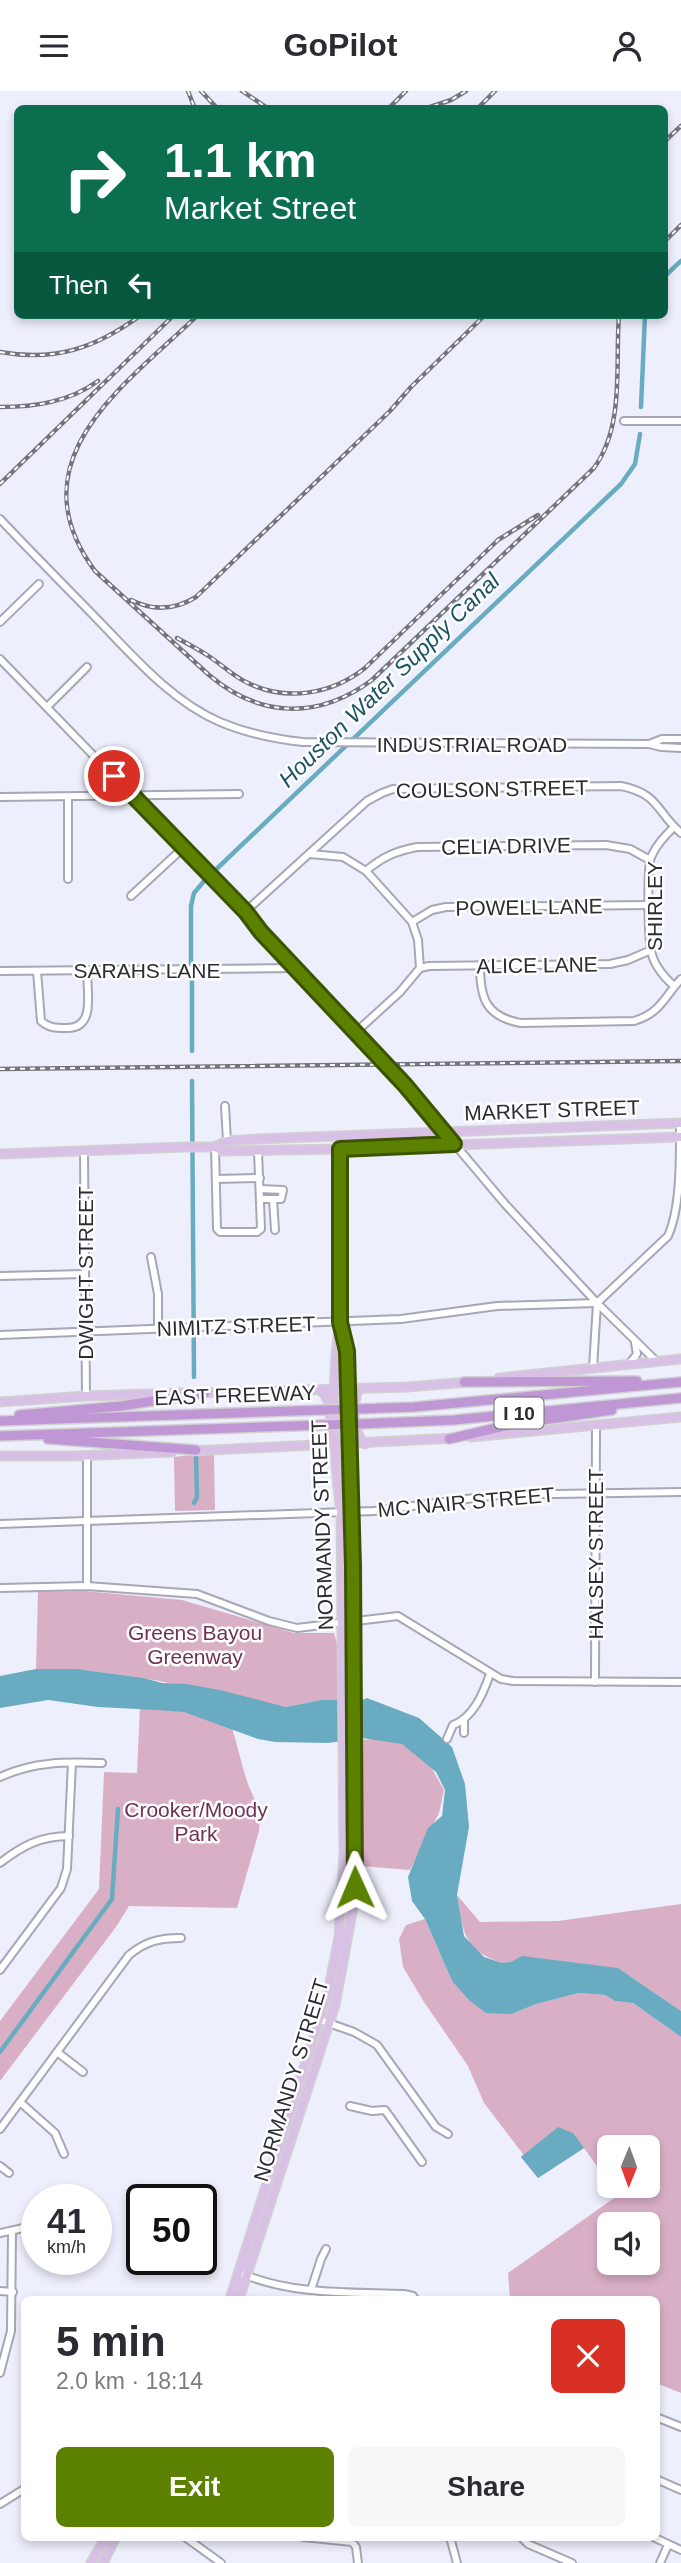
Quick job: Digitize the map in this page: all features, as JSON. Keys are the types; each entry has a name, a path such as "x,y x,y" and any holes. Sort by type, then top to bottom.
{"highway":[{"path":"464,1382 681,1381"},
{"name":"EAST FREEWAY","path":"0,1420 414,1407 681,1381"},
{"path":"0,1420 37,1413 121,1406 205,1393"},
{"path":"449,1439 509,1425 681,1399"},
{"name":"EAST FREEWAY","path":"0,1436 454,1420 681,1399"},
{"path":"15,1436 196,1450"}],"main road":[{"name":"MARKET STREET","path":"0,1154 215,1147 227,1141 681,1123"},
{"name":"NORMANDY STREET","path":"239,2296 242,2274 275,2156 328,1992 341,1912 344,1691 341,1512 337,1485 335,1388 340,1322 339,1137"},
{"name":"MARKET STREET","path":"215,1147 223,1151 258,1151 681,1137"},
{"name":"NORMANDY STREET","path":"231,2296 242,2274 285,2160 329,2025 342,1976 353,1907 355,1764 352,1511 347,1351 340,1322"},
{"path":"0,1401 464,1382 681,1359"},
{"path":"359,1388 355,1399 356,1432 365,1444"},
{"path":"317,1389 324,1392 328,1401 330,1431 325,1445"},
{"path":"0,1457 349,1445 449,1439 681,1417"},
{"path":"296,2091 306,2094"},
{"path":"275,2156 285,2160"},
{"path":"104,2541 92,2560 104,2562 114,2541"}],"street":[{"path":"624,421 681,421"},
{"name":"INDUSTRIAL ROAD","path":"0,520 173,693 218,721 250,733 277,739 343,743 649,744 681,748"},
{"path":"0,622 39,584"},
{"path":"0,659 246,912 294,968 356,1032 505,1204 597,1303 656,1361"},
{"path":"48,706 87,667"},
{"name":"INDUSTRIAL ROAD","path":"649,744 662,739 681,739"},
{"name":"COULSON STREET","path":"246,912 368,801 393,789 621,786 648,796 681,833"},
{"path":"0,797 239,794"},
{"path":"68,797 68,879"},
{"name":"SHIRLEY","path":"674,827 658,844 650,860 651,950 660,971 674,986"},
{"name":"CELIA DRIVE","path":"366,871 394,852 417,847 606,845 631,849 650,860"},
{"path":"131,896 183,848"},
{"path":"310,854 343,857 366,871 412,922 418,940 420,968 400,992 356,1032"},
{"name":"POWELL LANE","path":"412,922 446,907 650,905"},
{"name":"ALICE LANE","path":"420,968 610,964 651,950"},
{"path":"480,966 481,991 489,1007 508,1021 522,1023 634,1021 647,1017 664,1004 681,979"},
{"name":"SARAHS LANE","path":"0,971 294,968"},
{"path":"37,971 41,1021 48,1027 76,1028 82,1025 87,1017 88,971"},
{"path":"225,1106 227,1141"},
{"path":"593,1367 597,1303 668,1236 676,1225 680,1209 681,1123"},
{"path":"215,1147 218,1231 260,1231 258,1151"},
{"name":"DWIGHT STREET","path":"84,1151 86,1396"},
{"path":"216,1179 260,1178"},
{"path":"260,1189 284,1190 283,1198 260,1199"},
{"path":"273,1199 275,1230"},
{"path":"151,1257 158,1294 158,1329"},
{"path":"0,1276 85,1274"},
{"name":"NIMITZ STREET","path":"0,1335 340,1322 412,1318 497,1306 597,1303"},
{"path":"629,1364 637,1354 635,1341"},
{"name":"HALSEY STREET","path":"595,1682 596,1426"},
{"path":"87,1456 87,1586"},
{"name":"MC NAIR STREET","path":"0,1524 393,1510 498,1495 681,1492"},
{"path":"0,1588 87,1586 197,1594 269,1621 297,1628 388,1616 406,1619 490,1674 513,1681 681,1682"},
{"path":"464,1733 464,1721 482,1694 490,1674"},
{"path":"447,1739 453,1725 464,1721"},
{"path":"0,1970 61,1888 67,1870 72,1763"},
{"path":"0,1777 33,1765 102,1763"},
{"path":"0,1863 35,1840 69,1836"},
{"path":"0,2129 129,1955 152,1941 181,1938"},
{"path":"320,2021 354,2032 377,2045 436,2127 449,2134"},
{"path":"58,2052 83,2072"},
{"path":"20,2102 55,2133 64,2154"},
{"path":"350,2106 376,2112 385,2110 422,2162"},
{"path":"0,2166 9,2173"},
{"path":"0,2233 21,2229"},
{"path":"0,2373 11,2331 12,2232"},
{"path":"311,2290 326,2249"},
{"path":"242,2274 311,2290 413,2296"},
{"path":"0,2291 13,2292"},
{"path":"660,2419 681,2427"},
{"path":"660,2481 681,2490"},
{"path":"0,2504 21,2491"},
{"path":"190,2541 220,2563"},
{"path":"342,2541 352,2542 356,2547 358,2563"},
{"path":"451,2541 457,2563"},
{"path":"527,2541 572,2563"},
{"path":"660,2541 681,2550"},
{"path":"660,2563 668,2545"}],"green space":[{"path":"214,1455 215,1510 175,1511 174,1457"},
{"name":"Greens Bayou Greenway","path":"84,1591 182,1600 294,1633 334,1633 337,1643 338,1700 321,1700 286,1707 144,1678 84,1670 36,1669 38,1592"},
{"name":"Crooker/Moody Park","path":"140,1706 176,1709 231,1725 260,1822 237,1908 129,1906 0,2081 0,2021 99,1889 104,1772 137,1773"},
{"path":"387,1738 421,1749 444,1790 439,1813 410,1870 361,1866 360,1740"},
{"path":"457,1895 480,1922 558,1921 681,1904 681,2011 618,1968 502,1963 489,1958 479,1952 467,1938"},
{"path":"425,1919 452,1981 512,2014 536,2004 579,1993 605,1995 615,2001 633,2003 681,2037 681,2393 660,2385 660,2296 510,2296 508,2273 614,2198 660,2198 660,2135 597,2135 597,2166 584,2148 538,2178 484,2103 468,2066 403,1967 399,1939 406,1925"}],"water":[{"path":"36,1669 77,1669 162,1683 186,1684 286,1707 321,1700 338,1700 346,1707 367,1698 419,1718 452,1747 465,1784 469,1827 457,1895 464,1936 484,1957 502,1963 522,1956 618,1968 681,2011 681,2037 633,2003 615,2001 605,1995 579,1993 536,2004 512,2014 486,2013 470,2001 452,1981 425,1919 412,1901 408,1877 428,1828 442,1816 445,1790 436,1772 402,1744 362,1738 328,1743 275,1742 258,1739 184,1712 98,1707 48,1700 0,1708 0,1676"},
{"path":"558,2127 573,2133 584,2148 538,2178 521,2157"}],"waterway":[{"name":"Houston Water Supply Canal","path":"668,273 681,261"},
{"name":"Houston Water Supply Canal","path":"641,407 645,319"},
{"name":"Houston Water Supply Canal","path":"191,964 191,906 194,893 205,880 621,484 635,464 640,434"},
{"name":"Houston Water Supply Canal","path":"192,977 192,1051"},
{"name":"Houston Water Supply Canal","path":"192,1081 194,1377"},
{"name":"Houston Water Supply Canal","path":"194,1503 197,1497 196,1455"},
{"name":"Houston Water Supply Canal","path":"0,2052 112,1899 118,1809"}],"railway":[{"path":"188,91 193,105"},
{"path":"201,91 214,105"},
{"path":"242,91 263,105"},
{"path":"392,105 406,91"},
{"path":"436,105 466,91"},
{"path":"481,105 495,91"},
{"path":"668,138 681,126"},
{"path":"668,238 681,225"},
{"path":"0,352 39,355 74,350 108,336 135,319"},
{"path":"0,484 170,319"},
{"path":"194,319 112,397 88,428 72,460 66,494 73,531 95,571 209,675 248,700 289,709 331,702 372,680 594,468 604,451 614,414 619,319"},
{"path":"131,600 147,606 172,607 196,597 390,411 481,319"},
{"path":"0,407 51,402 75,394 98,381"},
{"path":"177,638 206,654 241,680 261,688 292,693 323,690 365,668 498,540 538,515"},
{"path":"0,1069 681,1061"}],"route":[{"path":"114,776 246,912 261,932 405,1085 454,1144 340,1149 340,1322 347,1351 352,1511 355,1887"}]}
